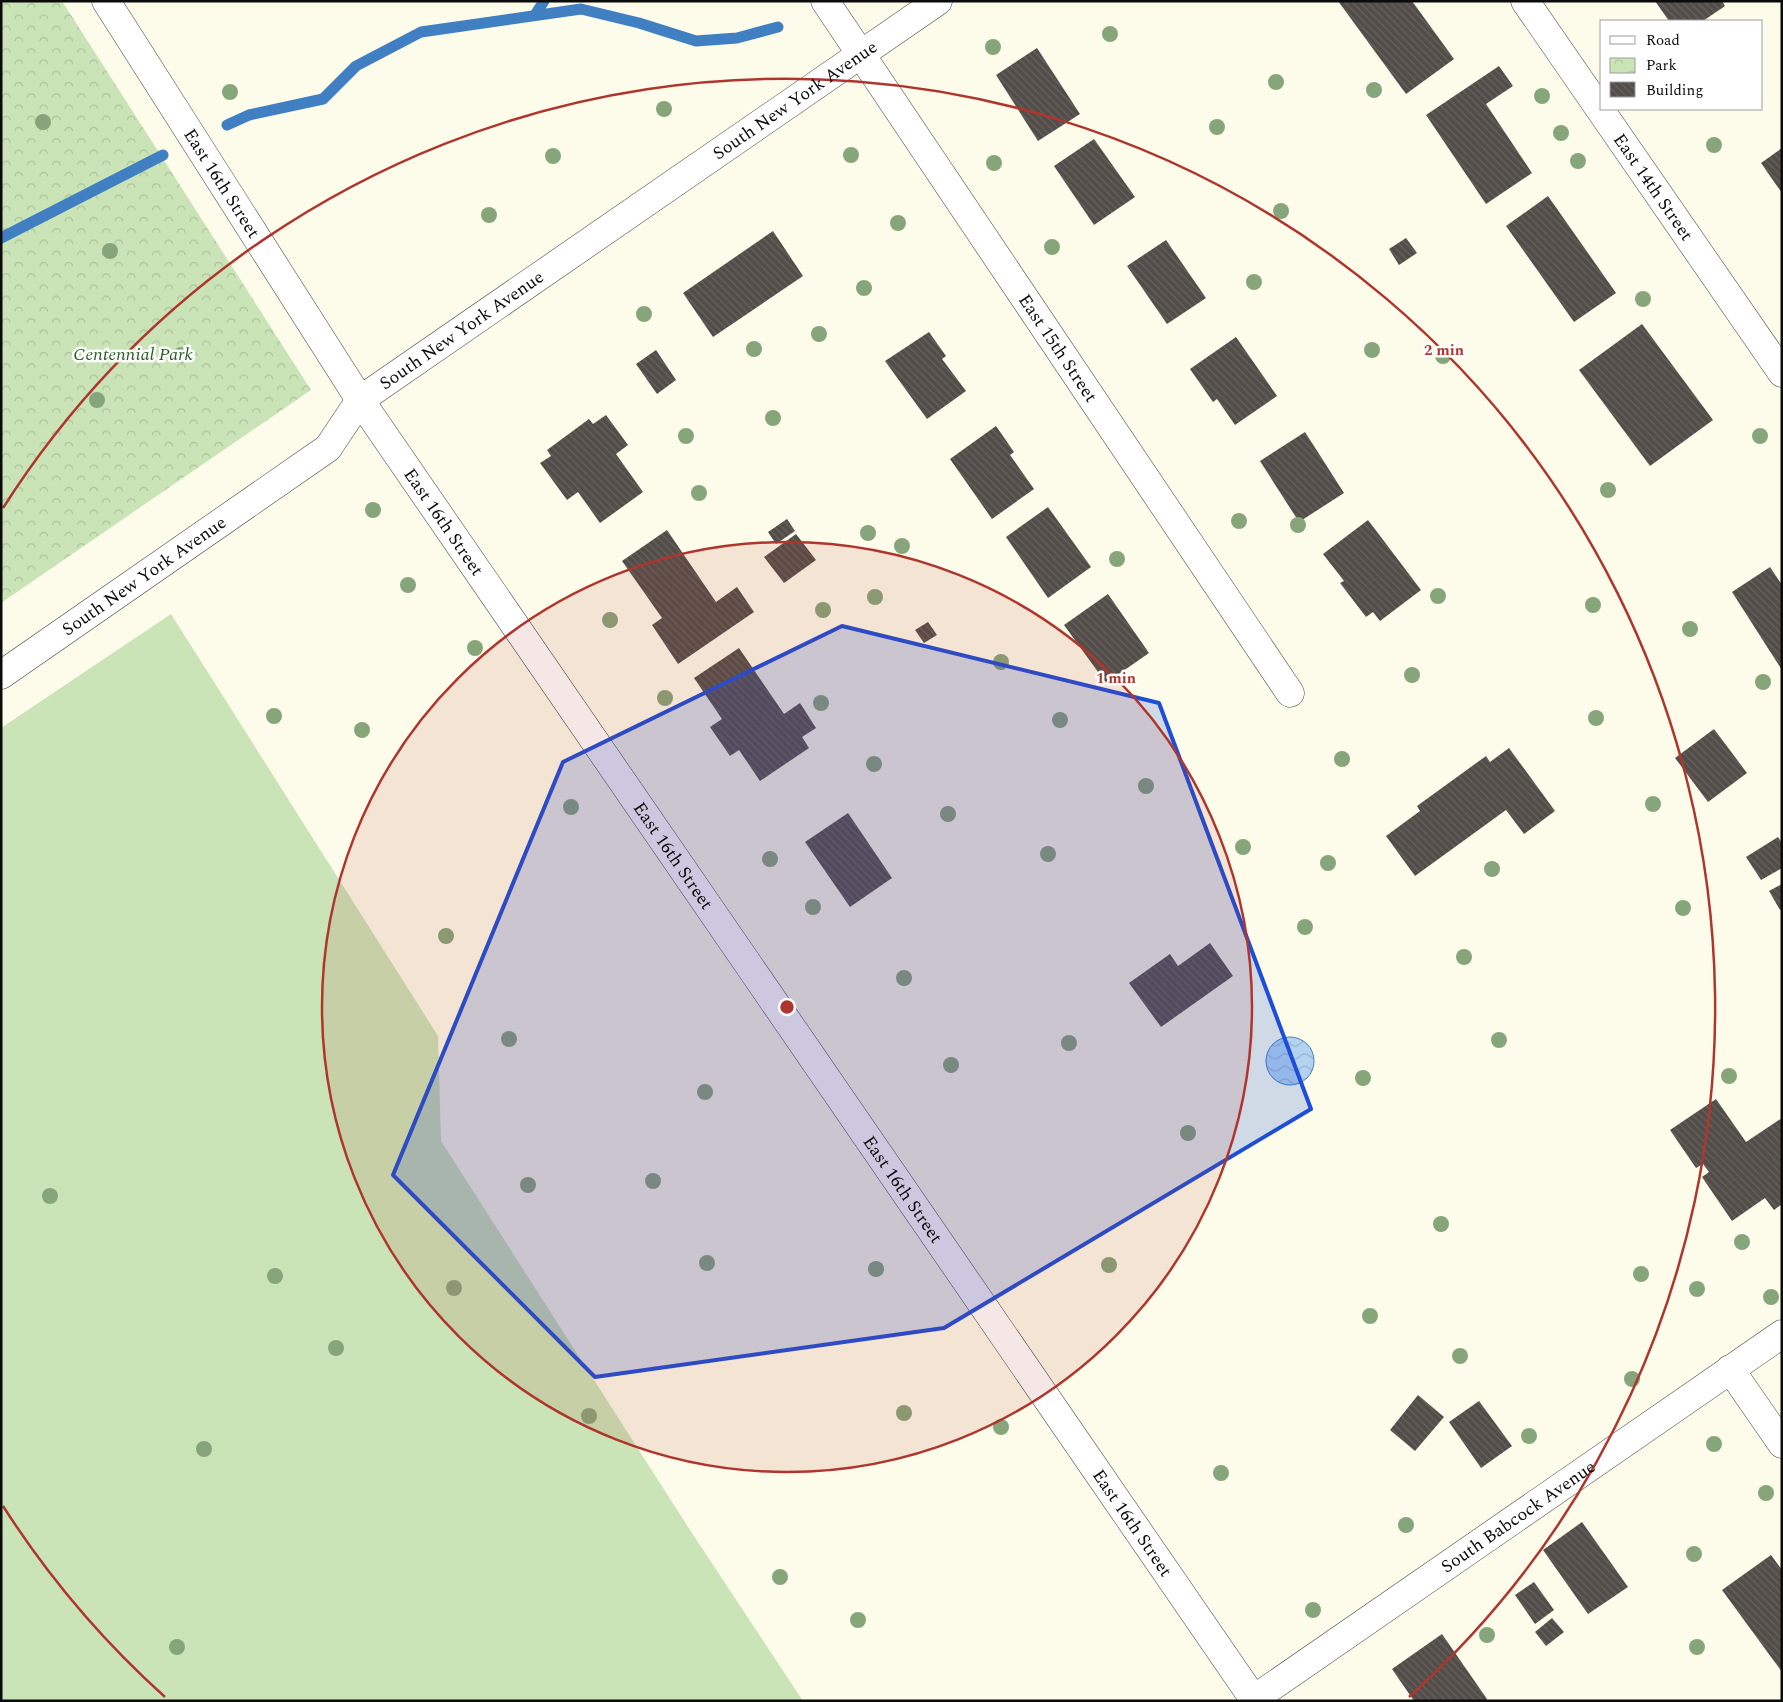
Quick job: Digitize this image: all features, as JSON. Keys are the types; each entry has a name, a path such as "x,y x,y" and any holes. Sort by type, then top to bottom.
{"street":[{"name":"East 16th Street","path":"106,1 360,400 1255,1700"},
{"name":"East 15th Street","path":"825,1 1290,693"},
{"name":"South New York Avenue","path":"1,675 328,448 360,400 938,1"},
{"name":"East 14th Street","path":"1525,1 1600,110"},
{"name":"East 14th Street","path":"1600,110 1782,373"},
{"name":"South Babcock Avenue","path":"1255,1700 1782,1334"},
{"path":"1730,1369 1782,1444"}],"highlighted area":[{"path":"842,626 1159,703 1311,1109 944,1328 595,1377 393,1175 563,762"}],"green space":[{"name":"Centennial Park","path":"1,1 62,1 311,390 1,603"},
{"path":"171,614 438,1036 441,1141 690,1530 803,1701 1,1701 1,728"}],"water":[{"path":"1290,1037 1299,1039 1307,1044 1312,1052 1314,1061 1312,1070 1307,1078 1299,1083 1290,1085 1281,1083 1273,1078 1268,1070 1266,1061 1268,1052 1273,1044 1281,1039"}],"building":[{"path":"1338,1 1412,1 1454,59 1406,94"},
{"path":"1655,1 1722,1 1725,6 1704,20 1668,20"},
{"path":"1037,48 1080,114 1038,141 996,75"},
{"path":"1499,66 1513,86 1486,104 1532,173 1486,204 1426,115"},
{"path":"1094,139 1135,197 1094,225 1054,166"},
{"path":"1782,148 1782,193 1761,163"},
{"path":"1548,196 1616,293 1574,322 1506,226"},
{"path":"773,231 803,276 713,337 683,293"},
{"path":"1406,238 1417,253 1399,265 1389,249"},
{"path":"1166,240 1206,298 1167,324 1127,266"},
{"path":"1642,324 1713,420 1650,466 1579,370"},
{"path":"929,332 946,356 942,359 966,391 927,419 885,361"},
{"path":"1236,337 1277,396 1235,425 1217,399 1213,402 1190,369"},
{"path":"656,350 676,380 657,394 636,364"},
{"path":"606,415 628,445 616,454 643,492 600,523 578,492 567,500 540,463 551,456 547,450 589,419 593,424"},
{"path":"996,426 1014,452 1010,455 1034,489 992,519 950,459"},
{"path":"1305,432 1344,493 1299,522 1260,461"},
{"path":"1048,507 1091,567 1048,598 1006,537"},
{"path":"787,519 795,531 776,544 768,532"},
{"path":"1368,520 1421,590 1380,621 1373,612 1366,617 1340,583 1344,581 1323,554"},
{"path":"667,530 716,602 737,587 754,612 678,664 652,625 662,618 622,561"},
{"path":"796,534 816,560 784,583 764,557"},
{"path":"1770,567 1782,585 1782,670 1732,592"},
{"path":"1108,594 1149,653 1106,683 1064,625"},
{"path":"928,622 937,635 924,643 915,630"},
{"path":"739,648 784,714 800,703 816,728 802,737 809,748 760,781 739,750 730,756 710,727 722,719 694,678"},
{"path":"1714,729 1747,773 1708,802 1675,758"},
{"path":"1509,748 1555,811 1524,834 1506,810 1415,876 1386,836 1420,811 1417,806 1486,756 1490,762"},
{"path":"848,813 892,878 850,907 805,842"},
{"path":"1778,837 1782,843 1782,868 1761,880 1746,857"},
{"path":"1782,884 1782,909 1780,910 1769,891"},
{"path":"1210,943 1233,976 1161,1027 1129,983 1170,954 1178,966"},
{"path":"1716,1099 1746,1142 1782,1118 1782,1204 1774,1210 1765,1198 1732,1221 1702,1177 1709,1172 1703,1164 1696,1168 1670,1130"},
{"path":"1418,1395 1444,1417 1415,1451 1390,1430"},
{"path":"1479,1401 1512,1446 1481,1468 1449,1422"},
{"path":"1582,1522 1628,1587 1588,1614 1543,1550"},
{"path":"1771,1555 1782,1570 1782,1672 1722,1590"},
{"path":"1534,1582 1554,1610 1535,1624 1515,1595"},
{"path":"1552,1618 1564,1632 1546,1646 1535,1632"},
{"path":"1442,1634 1487,1699 1485,1701 1414,1701 1392,1669"}],"waterway":[{"path":"535,15 544,1"},
{"path":"227,125 249,115 323,99 356,66 421,32 581,9 639,23 696,41 737,38 778,27"},
{"path":"1,238 163,155"}]}
